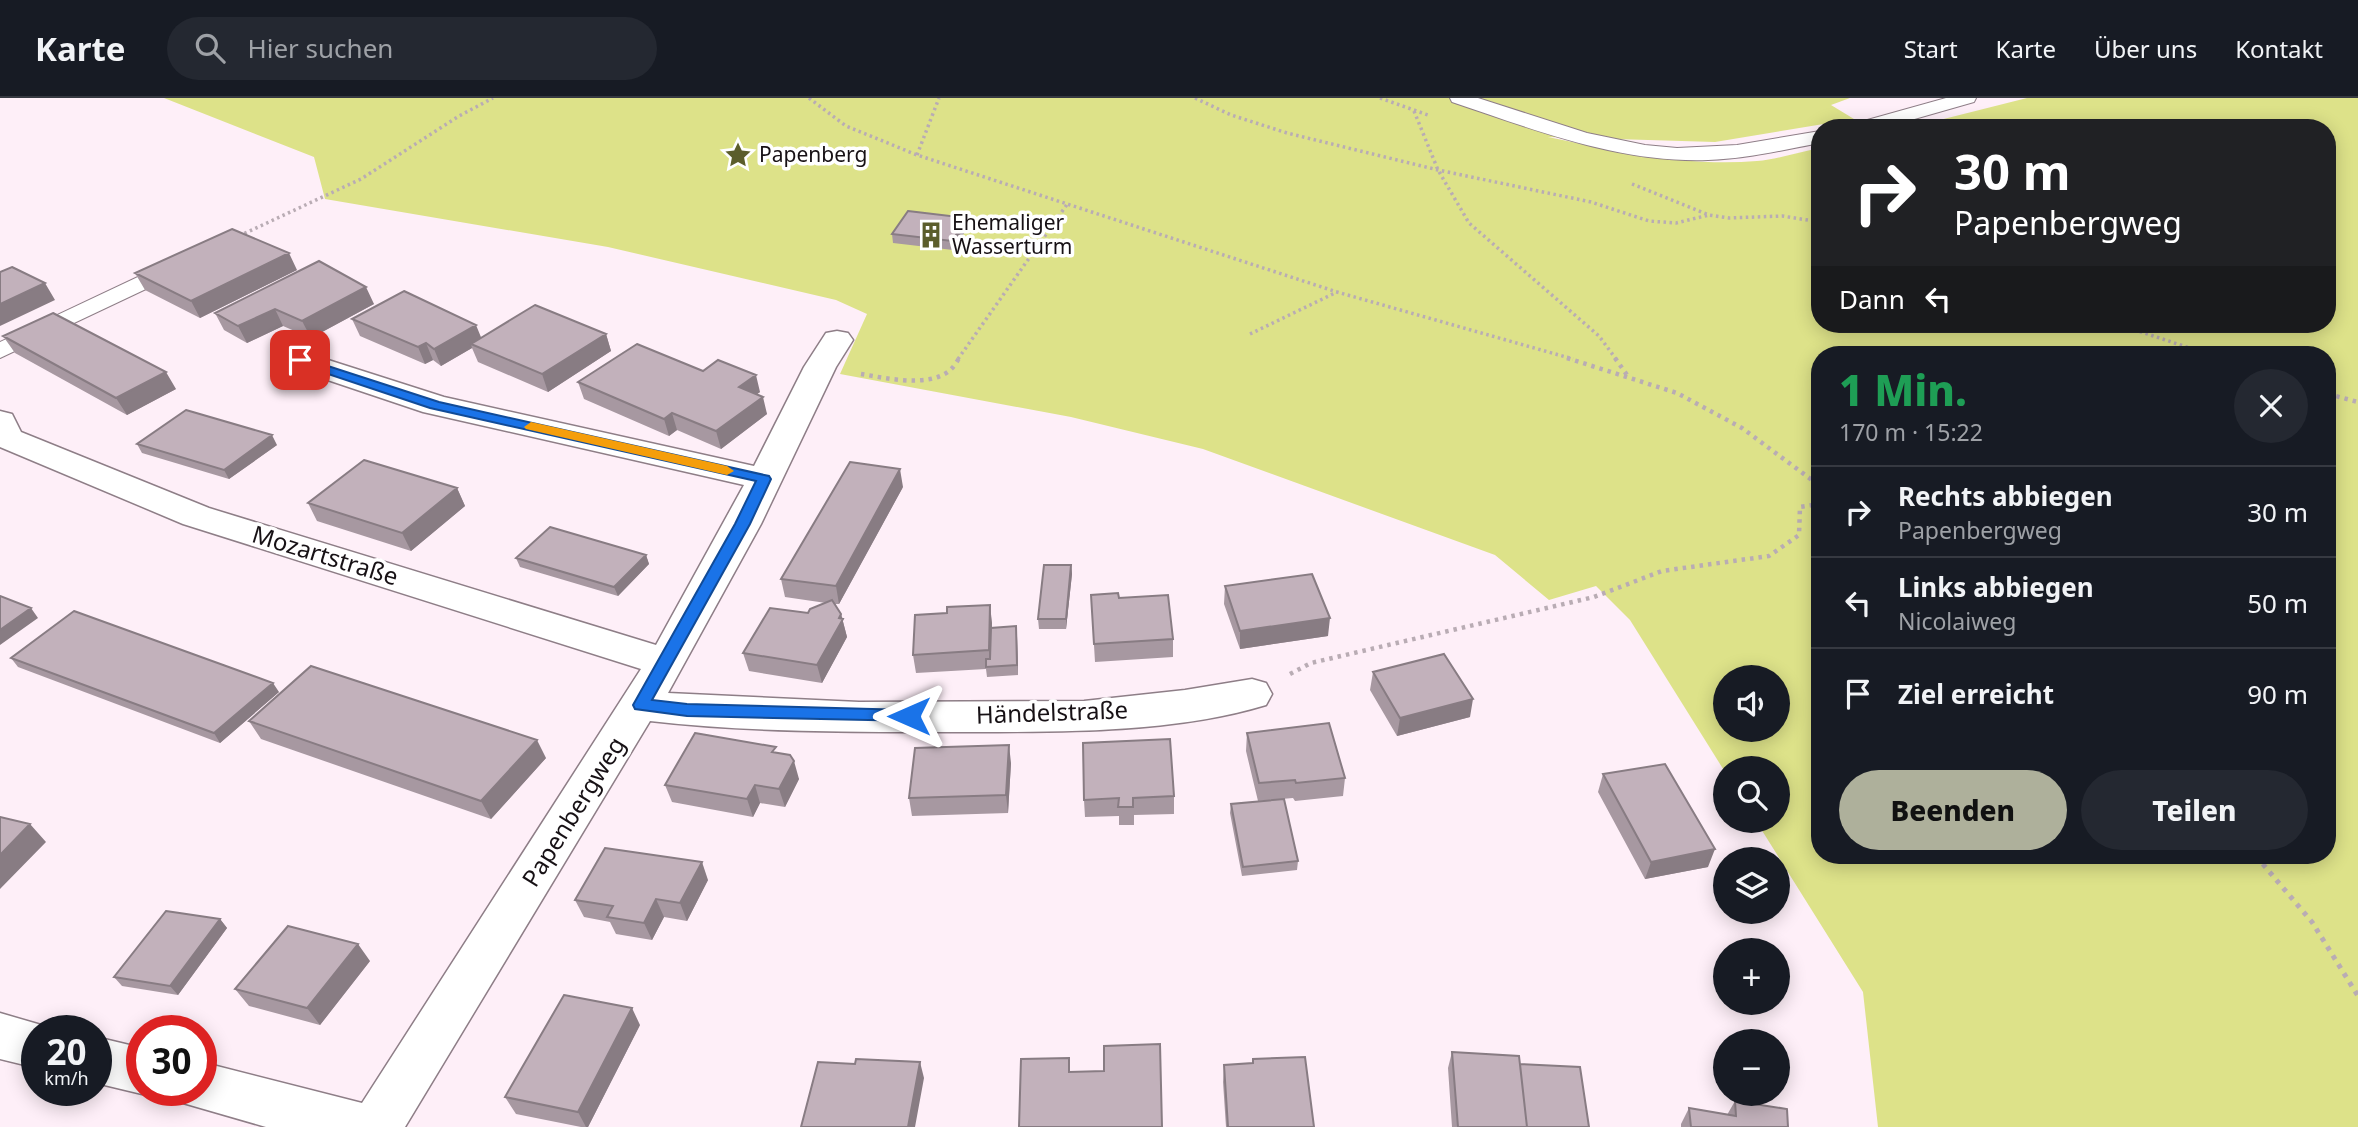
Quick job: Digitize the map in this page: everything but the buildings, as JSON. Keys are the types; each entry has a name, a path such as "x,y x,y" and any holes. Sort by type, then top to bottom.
{"street":[{"name":"Papenbergweg","path":"376,1127 641,705 743,524 829,354"},
{"path":"300,360 435,405 764,479"},
{"name":"Mozartstraße","path":"0,421 7,438 195,516 666,662"},
{"name":"Händelstraße","path":"641,705 687,710 859,717 1084,716 1185,705 1252,694"},
{"path":"0,1036 21,1041"},
{"path":"217,1090 361,1127"}],"lane":[{"path":"1459,98 1560,132 1668,153 1708,154 1811,138"},
{"path":"1892,119 1967,98"},
{"path":"0,351 217,247"}],"path":[{"path":"217,247 361,179 493,98"},
{"path":"809,98 839,123 871,139 917,155 1337,292 1627,375 1678,393 1742,428 1811,479"},
{"path":"917,155 939,98"},
{"path":"1195,98 1231,115 1286,133 1438,170 1591,202 1649,220 1676,223 1709,215"},
{"path":"1380,98 1414,110 1438,170 1469,223 1599,336 1627,375"},
{"path":"829,354 909,382 934,378 950,371 1068,203"},
{"path":"1250,334 1337,292"},
{"path":"2144,333 2184,346"},
{"path":"2336,396 2358,402"},
{"path":"1311,663 1594,597 1662,571 1769,556 1799,535 1800,508 1811,506"},
{"path":"2264,864 2345,969 2358,996"}],"green space":[{"path":"164,98 1850,98 1831,105 1854,119 1811,119 1811,126 1715,142 1548,137 1599,148 1704,162 1757,161 1811,150 1811,333 2336,333 2336,119 1944,119 2027,98 2358,98 2358,1127 1878,1127 1863,992 1790,875 1790,847 1772,847 1764,833 1790,833 1790,756 1715,756 1630,620 1596,586 1549,600 1495,555 1203,449 1071,417 840,374 867,314 836,300 608,247 325,199 314,157"}],"slow traffic":[{"path":"531,427 727,471"}],"place":[{"name":"Papenberg","path":"738,155"},
{"name":"Ehemaliger Wasserturm","path":"931,235"}],"route":[{"path":"300,360 435,405 764,479 743,524 641,705 687,710 859,717 909,716"}]}
